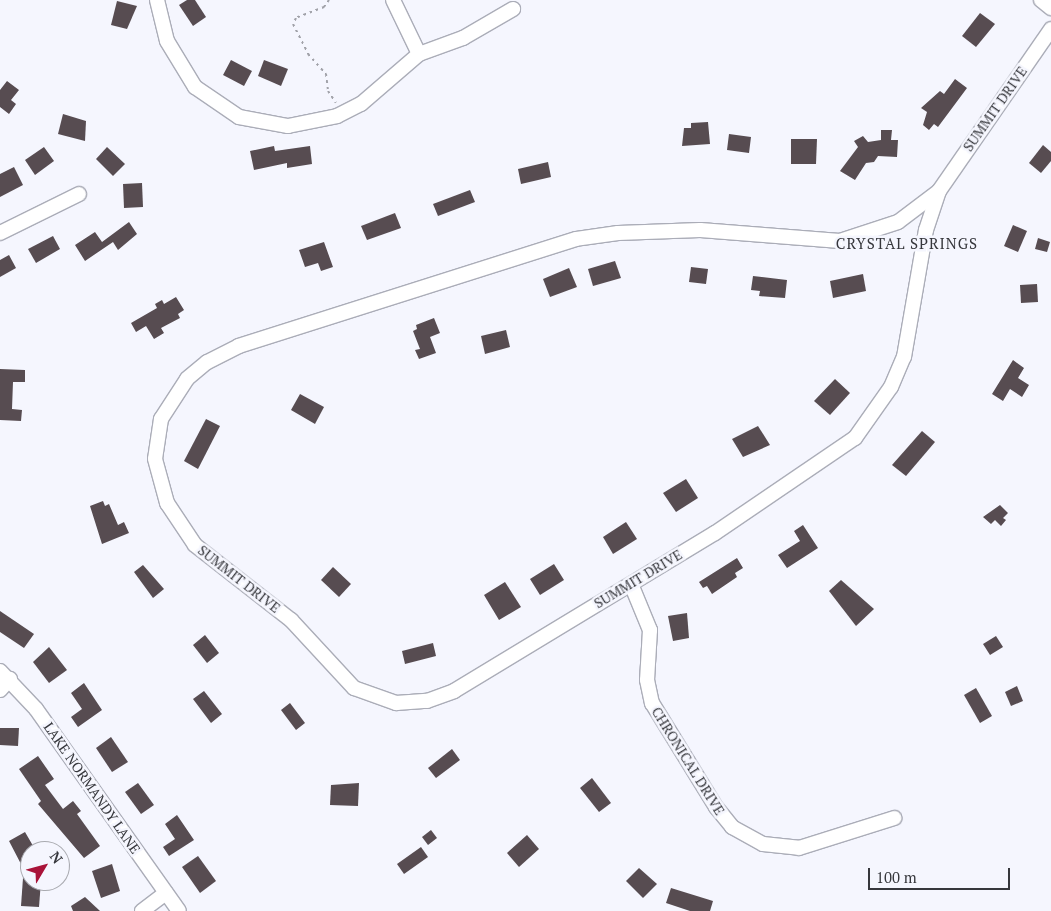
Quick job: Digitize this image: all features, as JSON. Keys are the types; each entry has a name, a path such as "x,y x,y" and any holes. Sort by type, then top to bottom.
{"street":[{"path":"157,0 167,41 183,73 221,108 252,122 288,126 341,115 361,104 419,54 463,38 513,9"},
{"path":"393,0 419,54"},
{"path":"1041,0 1051,8"},
{"name":"SUMMIT DRIVE","path":"939,191 898,222 840,241 737,231 659,230 600,235 537,249 224,352 187,379 161,419 155,445 158,474 167,503 184,531 210,559 291,620 340,677 375,698 412,703 440,697 631,584 815,468 865,426 891,387 904,357 926,230 939,191 1051,29"},
{"path":"0,233 79,194"},
{"name":"CHRONICAL DRIVE","path":"631,584 650,630 647,680 652,703 716,807 732,827 763,844 799,848 894,818"},
{"path":"0,690 5,675"},
{"name":"LAKE NORMANDY LANE","path":"5,675 36,709 179,911"},
{"path":"142,911 166,893"}],"path":[{"path":"329,0 324,7 296,18 293,24 308,54 326,74 328,91 341,115"}],"building":[{"path":"187,0 195,0 206,17 193,26 179,5"},
{"path":"117,1 137,6 127,29 111,25"},
{"path":"980,13 995,24 976,47 962,36"},
{"path":"231,60 252,71 244,86 223,75"},
{"path":"264,60 288,69 281,86 258,76"},
{"path":"955,79 967,88 938,127 934,124 929,130 923,125 927,112 921,108 940,91 944,94"},
{"path":"7,81 19,90 11,100 16,104 9,114 0,107 0,90"},
{"path":"63,114 86,121 85,141 58,134"},
{"path":"708,122 710,144 682,146 684,128 691,128 691,123"},
{"path":"881,130 892,130 891,140 898,140 897,157 878,156 874,162 866,163 855,180 840,171 858,147 854,141 863,136 868,142 881,140"},
{"path":"729,134 751,137 749,153 727,150"},
{"path":"791,139 817,139 816,164 791,164"},
{"path":"1043,145 1051,152 1051,161 1041,173 1029,163"},
{"path":"274,146 275,151 310,146 312,164 287,168 287,163 254,170 250,151"},
{"path":"44,147 54,161 35,175 25,160"},
{"path":"107,147 125,164 113,176 96,159"},
{"path":"548,162 551,177 521,184 518,169"},
{"path":"14,167 23,185 0,197 0,174"},
{"path":"142,183 143,207 124,208 123,184"},
{"path":"470,190 475,202 438,216 433,204"},
{"path":"395,213 401,228 367,240 361,226"},
{"path":"129,222 137,234 118,250 113,242 85,261 75,245 95,232 102,242"},
{"path":"1013,225 1027,231 1018,252 1004,246"},
{"path":"53,236 60,249 36,263 28,249"},
{"path":"1038,238 1050,242 1047,252 1035,249"},
{"path":"324,242 333,267 321,271 318,263 305,267 299,250"},
{"path":"9,255 16,268 0,277 0,260"},
{"path":"615,261 621,278 593,286 588,269"},
{"path":"691,267 708,269 706,284 689,282"},
{"path":"569,268 577,287 550,297 543,279"},
{"path":"863,274 866,291 833,298 830,281"},
{"path":"753,276 787,280 785,298 759,296 760,291 751,290"},
{"path":"1037,284 1038,302 1021,303 1020,285"},
{"path":"176,297 184,310 178,314 180,318 161,328 164,333 154,339 146,326 136,332 131,323 157,308 155,304 162,300 164,304"},
{"path":"434,318 440,333 430,337 436,353 419,359 415,350 420,349 413,331 417,329 416,325"},
{"path":"506,330 510,347 485,354 481,336"},
{"path":"1013,360 1024,368 1018,378 1029,385 1022,397 1010,389 1003,401 992,394"},
{"path":"0,369 25,370 25,382 13,382 12,409 22,410 21,421 0,420"},
{"path":"835,379 850,393 830,415 814,401"},
{"path":"300,394 324,407 315,424 291,410"},
{"path":"206,419 220,426 198,469 184,461"},
{"path":"758,426 770,445 743,457 732,439"},
{"path":"922,431 935,442 906,476 892,465"},
{"path":"686,479 698,498 676,512 663,493"},
{"path":"103,501 105,506 109,504 118,525 124,522 129,533 102,544 90,506"},
{"path":"1000,505 1008,513 1003,518 1006,520 1001,526 995,520 991,524 983,517"},
{"path":"626,522 637,539 613,554 603,537"},
{"path":"803,525 818,548 787,568 778,555 800,541 794,531"},
{"path":"737,558 743,568 735,573 737,577 712,594 707,586 703,588 699,582"},
{"path":"554,564 564,580 540,595 530,579"},
{"path":"143,565 164,589 153,598 134,572"},
{"path":"333,567 351,584 339,597 321,580"},
{"path":"841,580 874,609 856,626 829,591"},
{"path":"505,582 521,607 499,620 484,595"},
{"path":"0,611 34,634 24,648 0,632"},
{"path":"687,613 689,638 673,641 668,616"},
{"path":"205,635 219,653 207,663 193,645"},
{"path":"996,636 1003,647 990,655 983,644"},
{"path":"433,643 436,656 405,664 402,651"},
{"path":"49,647 67,670 49,683 33,662"},
{"path":"84,683 102,710 78,727 71,717 82,709 71,693"},
{"path":"1017,686 1023,701 1011,706 1005,692"},
{"path":"976,688 992,716 980,723 964,695"},
{"path":"204,691 222,714 211,723 193,699"},
{"path":"290,703 305,723 296,730 281,710"},
{"path":"0,728 19,728 18,746 0,745"},
{"path":"111,737 128,762 112,772 96,748"},
{"path":"452,749 460,760 436,778 428,768"},
{"path":"38,756 54,779 45,785 63,809 73,801 81,811 77,814 100,846 84,858 38,804 41,801 19,769"},
{"path":"592,778 611,803 599,812 580,788"},
{"path":"138,783 154,805 141,814 125,792"},
{"path":"359,783 358,806 330,805 331,785"},
{"path":"177,815 194,840 169,856 163,847 175,839 165,824"},
{"path":"431,830 437,838 428,845 422,837"},
{"path":"25,832 30,841 20,841 20,862 9,841"},
{"path":"527,835 539,849 519,867 507,853"},
{"path":"421,847 428,857 404,874 397,864"},
{"path":"198,856 216,881 200,893 182,867"},
{"path":"112,864 120,891 101,898 92,871"},
{"path":"639,868 657,884 643,898 626,881"},
{"path":"671,888 713,901 710,911 690,911 666,903"},
{"path":"22,891 40,891 39,907 21,906"},
{"path":"85,897 100,911 73,911 71,906"}],"district":[{"name":"CRYSTAL SPRINGS","path":"907,244"}]}
